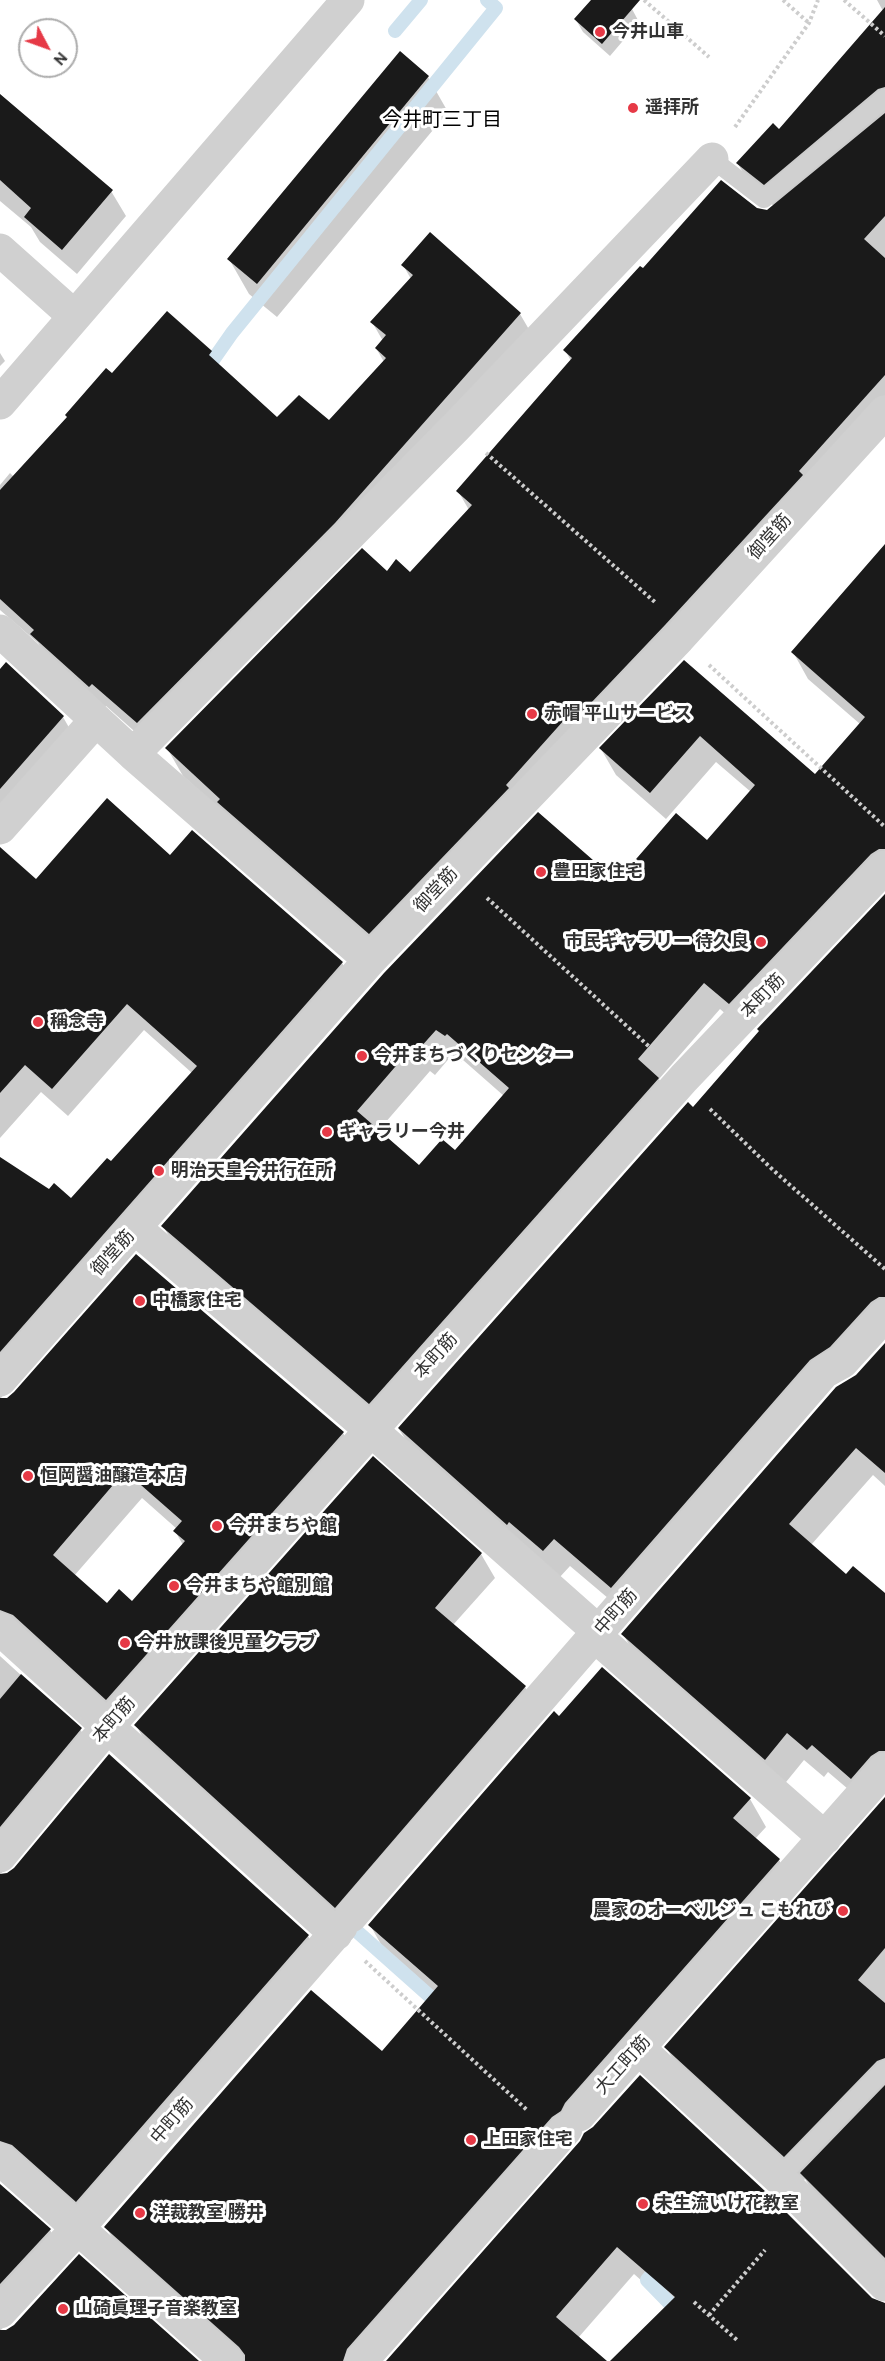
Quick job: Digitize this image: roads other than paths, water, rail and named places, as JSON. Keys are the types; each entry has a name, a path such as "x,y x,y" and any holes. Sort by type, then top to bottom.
{"street":[{"path":"0,403 348,0"},
{"path":"133,754 456,427 712,159"},
{"path":"0,250 74,316"},
{"name":"御堂筋","path":"0,1380 370,960 683,634 885,412"},
{"path":"0,631 133,754 370,960"},
{"path":"0,828 96,720"},
{"name":"本町筋","path":"0,1856 108,1725 683,1080 885,867"},
{"path":"135,1228 370,1430 825,1838"},
{"name":"中町筋","path":"0,2313 78,2228 343,1926 824,1372 842,1362 885,1315"},
{"path":"0,1629 108,1725 343,1926"},
{"name":"大工町筋","path":"362,2361 885,1769"},
{"path":"638,2048 779,2178 885,2285"},
{"path":"0,2159 227,2361"}],"lane":[{"path":"712,159 764,199 885,98"},
{"path":"779,2178 885,2069"}],"waterway":[{"path":"395,31 421,0"},
{"path":"204,373 232,333 496,8 487,0"},
{"path":"343,1919 443,2008"},
{"path":"662,2263 647,2280 682,2316"}],"place":[{"name":"今井山車","path":"600,32"},
{"name":"遥拝所","path":"633,108"},
{"name":"赤帽 平山サービス","path":"532,714"},
{"name":"豊田家住宅","path":"541,872"},
{"name":"市民ギャラリー 待久良","path":"761,942"},
{"name":"稱念寺","path":"38,1022"},
{"name":"今井まちづくりセンター","path":"362,1056"},
{"name":"ギャラリー今井","path":"327,1132"},
{"name":"明治天皇今井行在所","path":"159,1171"},
{"name":"中橋家住宅","path":"140,1301"},
{"name":"恒岡醤油醸造本店","path":"28,1476"},
{"name":"今井まちや館","path":"217,1526"},
{"name":"今井まちや館別館","path":"174,1586"},
{"name":"今井放課後児童クラブ","path":"125,1643"},
{"name":"農家のオーベルジュ こもれび","path":"843,1911"},
{"name":"上田家住宅","path":"471,2140"},
{"name":"未生流いけ花教室","path":"643,2204"},
{"name":"洋裁教室 勝井","path":"140,2213"},
{"name":"山碕眞理子音楽教室","path":"63,2309"}],"district":[{"name":"今井町三丁目","path":"442,120"}]}
